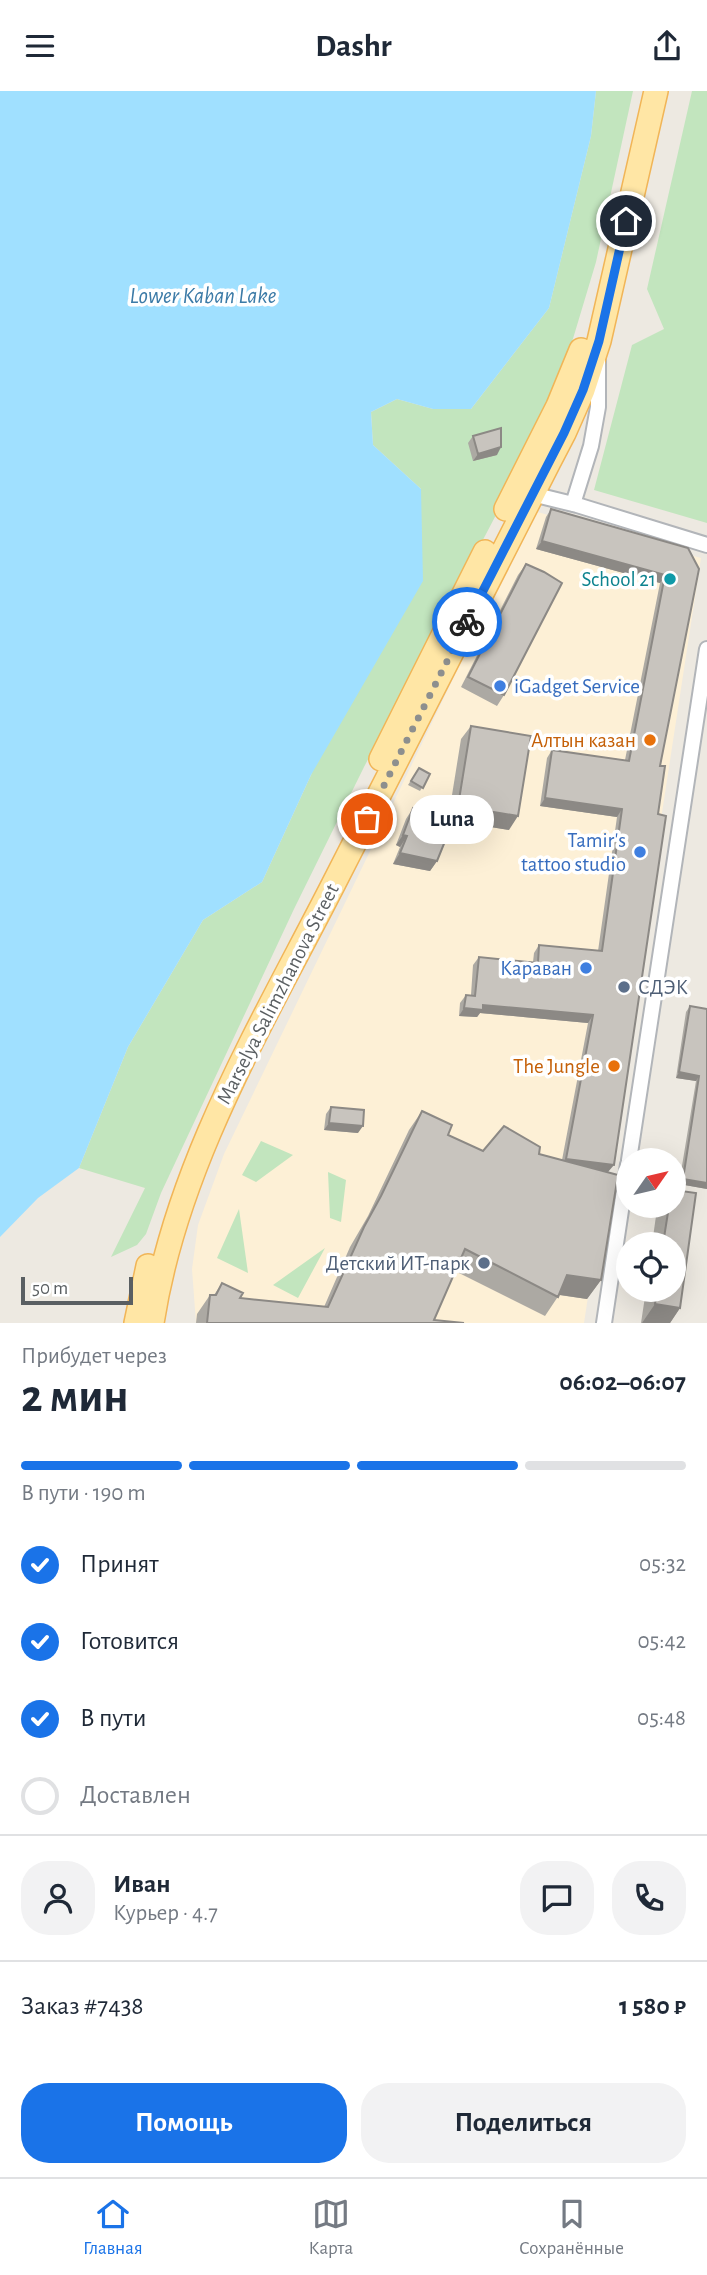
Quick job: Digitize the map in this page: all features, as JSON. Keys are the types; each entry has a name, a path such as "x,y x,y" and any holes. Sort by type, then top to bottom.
{"main road":[{"path":"135,1323 150,1259 206,1105 558,407 578,360 592,311 641,91"},
{"name":"Marselya Salimzhanova Street","path":"152,1323 165,1256 184,1199 230,1089 583,390 599,341 656,91"}],"street":[{"path":"573,504 591,446 598,407 599,341"},
{"path":"532,494 707,545"},
{"path":"631,1148 707,649"},
{"path":"604,1323 620,1218"}],"shaded area":[{"path":"534,511 701,558 584,1323 196,1323 192,1269 198,1225 224,1154"}],"green space":[{"path":"596,91 633,91 596,262 566,362 530,450 364,767 294,909 161,1193 146,1234 137,1245 111,1257 145,1188 79,1168 128,1047 203,920 262,882 311,775 421,489 373,445 371,412 397,399 433,409 471,409 549,308 591,136"},
{"path":"692,91 707,91 707,523 594,490 632,345 664,329 647,289"},
{"path":"261,1141 293,1155 256,1182 242,1175"},
{"path":"328,1172 346,1180 341,1222 330,1218"},
{"path":"239,1209 248,1273 217,1258"},
{"path":"325,1248 298,1298 273,1285"}],"water":[{"name":"Lower Kaban Lake","path":"0,91 596,91 591,136 549,308 471,409 433,409 397,399 371,412 373,445 421,489 423,581 311,775 262,882 203,920 128,1047 79,1168 38,1198 0,1237"}],"building":[{"path":"501,428 501,447 478,454 473,436"},
{"path":"551,509 688,548 699,569 660,766 665,766 658,814 666,816 614,1165 566,1159 593,1015 483,1005 483,1010 464,1008 466,995 475,996 479,957 538,963 539,945 602,951 622,809 545,798 552,750 629,761 665,575 542,541"},
{"path":"526,564 562,583 504,695 468,677"},
{"path":"471,726 531,736 518,816 458,806"},
{"path":"419,768 430,774 423,788 411,781"},
{"path":"413,808 452,824 437,861 400,853 407,836 403,835"},
{"path":"690,1006 707,1009 707,1183 686,1180 686,1160 699,1076 679,1072"},
{"path":"331,1107 364,1110 363,1126 329,1123"},
{"path":"422,1111 452,1125 448,1135 483,1151 504,1126 540,1147 539,1154 616,1174 601,1280 567,1275 558,1297 465,1249 434,1320 464,1323 207,1323 210,1295 216,1295 222,1283 243,1293 240,1298 328,1307"},
{"path":"686,1192 696,1193 686,1265 686,1232 665,1232 667,1218 686,1218"},
{"path":"655,1302 681,1302 680,1308"}],"way so far":[{"path":"367,819 467,622"}],"place":[{"name":"School 21","path":"670,579"},
{"name":"iGadget Service","path":"500,686"},
{"name":"Алтын казан","path":"650,740"},
{"name":"Luna","path":"367,819"},
{"name":"Tamir's tattoo studio","path":"640,852"},
{"name":"Караван","path":"586,968"},
{"name":"СДЭК","path":"624,987"},
{"name":"The Jungle","path":"614,1066"},
{"name":"Детский ИТ-парк","path":"484,1263"}],"route":[{"path":"467,622 564,433 583,390 599,341 626,221"}]}
